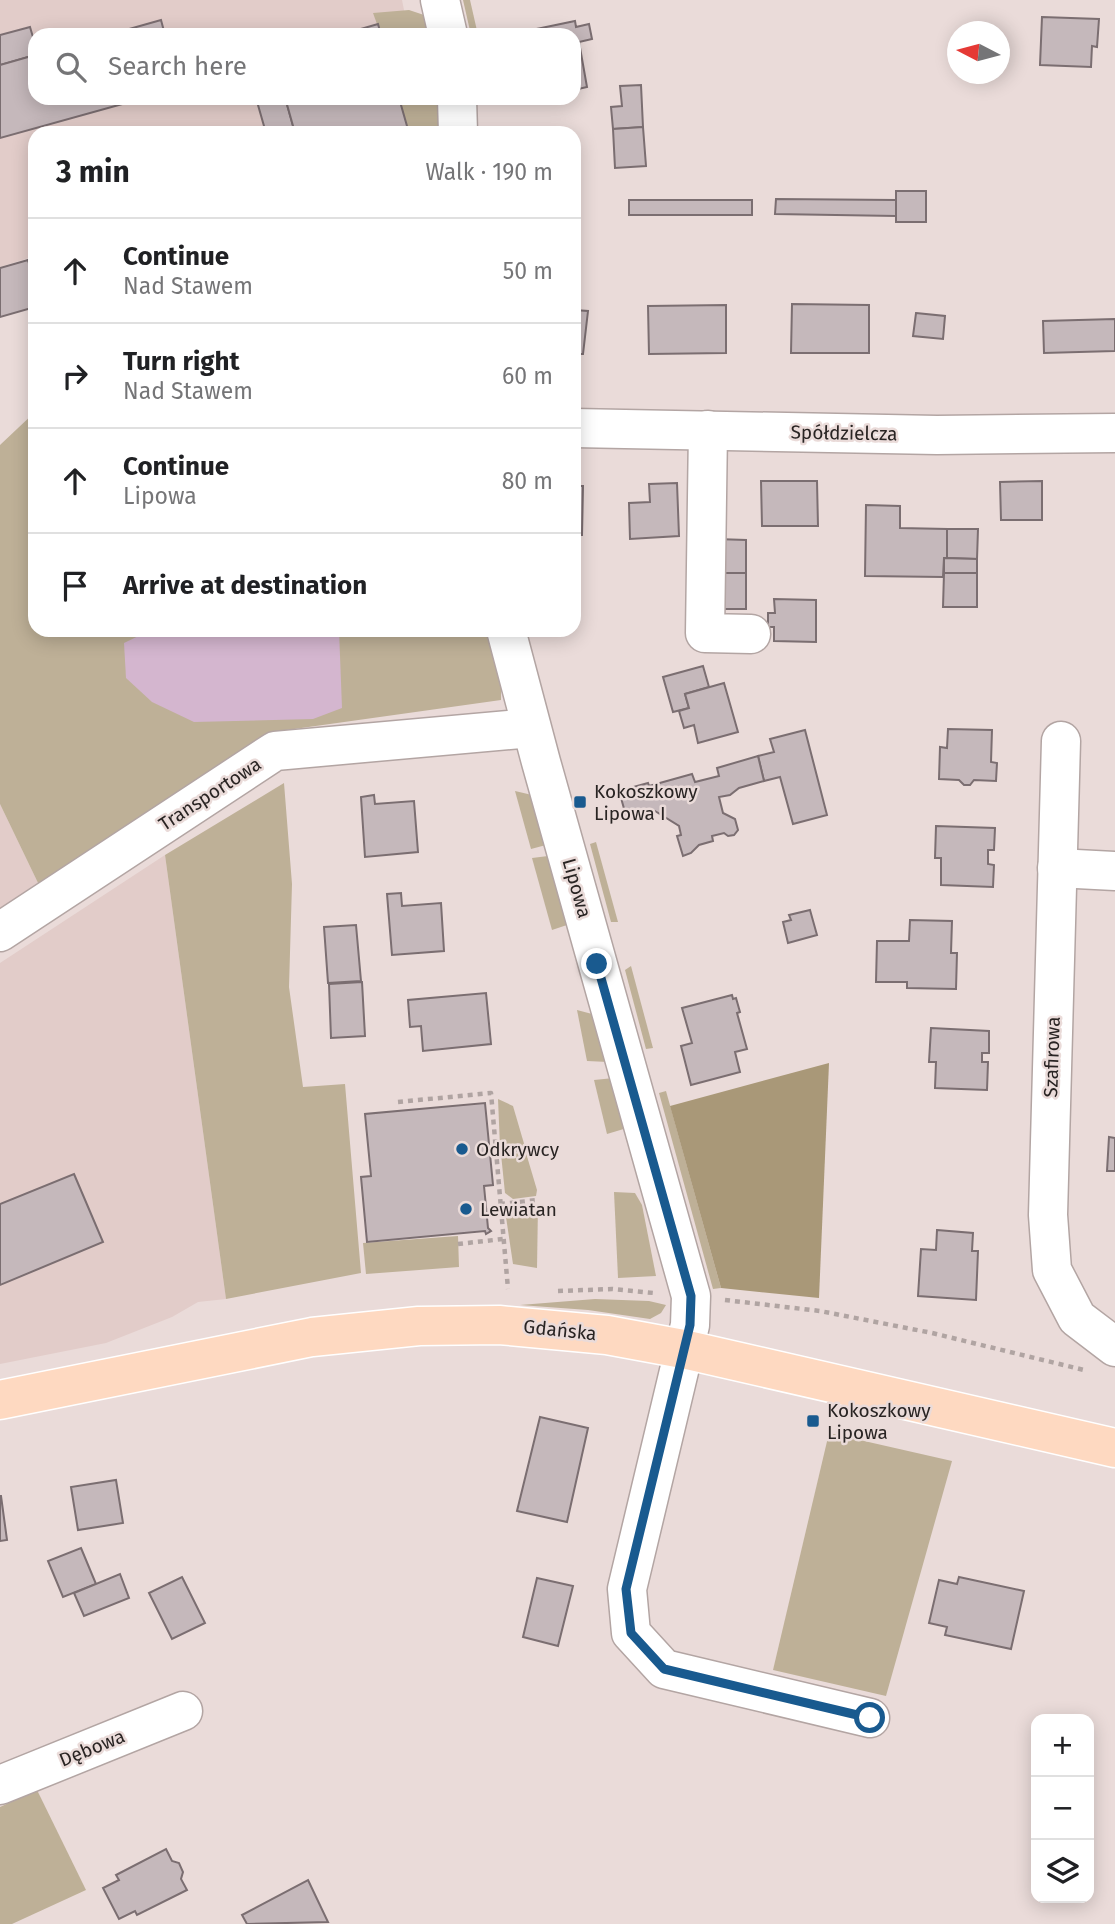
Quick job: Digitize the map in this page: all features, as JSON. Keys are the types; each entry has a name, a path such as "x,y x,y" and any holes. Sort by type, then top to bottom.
{"main road":[{"name":"Gdańska","path":"0,1400 265,1345 348,1332 419,1326 499,1325 607,1335 683,1349 1115,1448"}],"street":[{"path":"440,0 446,28"},
{"path":"457,105 458,126"},
{"name":"Spółdzielcza","path":"581,428 937,435 1115,433"},
{"path":"708,430 705,633 751,634"},
{"name":"Lipowa","path":"508,637 691,1296 690,1325 626,1589 631,1633 664,1669 870,1718"},
{"name":"Transportowa","path":"0,932 275,751 531,728"},
{"name":"Szafirowa","path":"1061,741 1048,1215 1052,1270 1102,1359"},
{"path":"1057,868 1115,871"},
{"name":"Dębowa","path":"0,1785 183,1712"}],"path":[{"path":"398,1102 491,1093 508,1293"},
{"path":"496,1150 526,1150"},
{"path":"500,1204 538,1199"},
{"path":"458,1244 503,1239"},
{"path":"712,1298 820,1311 919,1331 1102,1359"}],"shaded area":[{"path":"0,0 402,0 408,28 28,28 28,105 424,105 427,126 28,126 28,258 0,267"},
{"path":"463,0 470,0 476,28 469,28"},
{"path":"409,10 427,16 429,28 378,28 373,13"},
{"path":"401,105 440,105 441,126 407,126"},
{"path":"28,419 28,637 488,637 501,686 501,700 280,731 39,885 0,804 0,445"},
{"path":"136,637 339,637 342,708 313,719 194,722 152,702 126,678 124,643"},
{"path":"284,783 292,884 289,987 303,1087 345,1084 361,1273 226,1299 165,855"},
{"path":"515,791 532,795 546,845 531,849"},
{"path":"0,804 39,885 0,910"},
{"path":"596,842 618,922 611,922 590,844"},
{"path":"165,855 226,1299 198,1302 172,1317 106,1343 0,1364 0,963"},
{"path":"548,856 567,925 552,930 532,858"},
{"path":"631,966 653,1048 646,1049 625,970"},
{"path":"577,1010 592,1014 608,1062 587,1061"},
{"path":"829,1063 819,1298 721,1288 670,1106"},
{"path":"614,1078 627,1128 607,1134 594,1080"},
{"path":"666,1091 721,1288 713,1289 659,1093"},
{"path":"498,1099 513,1106 525,1147 500,1147"},
{"path":"526,1153 537,1190 536,1196 513,1199 505,1193 501,1154"},
{"path":"614,1192 635,1193 642,1205 656,1276 618,1278"},
{"path":"538,1205 537,1268 513,1264 506,1217 514,1208"},
{"path":"458,1236 459,1267 366,1274 363,1243"},
{"path":"595,1299 649,1301 666,1305 661,1313 650,1319 588,1310 520,1305"},
{"path":"829,1433 952,1461 886,1696 773,1670"},
{"path":"37,1790 86,1890 12,1924 0,1924 0,1807"}],"building":[{"path":"1042,17 1099,19 1097,47 1092,46 1091,67 1040,65"},
{"path":"161,20 163,28 133,28"},
{"path":"575,21 576,27 589,24 592,39 581,42 581,28 541,28"},
{"path":"30,27 28,57 0,65 0,35"},
{"path":"581,53 587,87 581,88"},
{"path":"28,57 28,105 119,105 43,126 28,126 28,130 0,138 0,65"},
{"path":"641,85 643,127 613,129 611,107 622,106 620,86"},
{"path":"258,105 287,105 293,126 264,126"},
{"path":"287,105 401,105 407,126 293,126"},
{"path":"643,127 646,166 615,168 613,129"},
{"path":"896,191 926,191 926,222 896,222"},
{"path":"776,199 896,200 896,216 775,214"},
{"path":"629,200 752,200 752,215 629,215"},
{"path":"28,260 28,309 0,317 0,268"},
{"path":"792,304 869,305 869,353 791,353"},
{"path":"726,305 726,353 649,354 648,306"},
{"path":"581,310 588,311 581,354"},
{"path":"916,313 945,316 943,339 913,336"},
{"path":"1115,319 1115,351 1044,353 1043,321"},
{"path":"761,481 817,481 818,526 762,526"},
{"path":"1042,481 1042,520 1001,520 1000,482"},
{"path":"677,483 679,536 630,539 629,503 650,502 649,484"},
{"path":"581,486 583,486 582,535"},
{"path":"866,505 900,506 900,528 947,529 947,558 944,558 943,577 865,576"},
{"path":"947,529 978,529 977,559 947,558"},
{"path":"716,539 746,540 746,573 715,573"},
{"path":"944,558 977,559 977,573 944,573"},
{"path":"715,573 746,573 746,609 715,609"},
{"path":"944,573 977,573 977,607 943,607"},
{"path":"774,599 816,600 816,642 774,641 774,627 768,627 768,613 775,613"},
{"path":"703,666 709,687 685,694 689,708 673,712 663,677"},
{"path":"724,683 738,732 698,743 694,725 684,728 679,711 689,708 685,694"},
{"path":"948,729 992,730 991,762 997,763 996,781 974,780 970,785 964,785 959,780 939,779 940,747 947,748"},
{"path":"805,730 827,815 793,824 780,777 764,781 758,756 774,752 770,739"},
{"path":"758,756 764,781 719,797 723,813 735,819 738,830 734,835 728,836 724,833 712,836 713,841 699,845 683,856 677,836 681,835 679,826 655,811 627,819 619,791 692,774 695,782 719,776 717,768"},
{"path":"374,795 375,804 414,801 418,852 365,857 361,797"},
{"path":"936,826 995,828 994,850 988,850 988,864 994,865 993,887 941,885 941,858 935,858"},
{"path":"401,893 402,906 441,903 444,951 392,955 387,894"},
{"path":"810,910 817,935 788,943 783,922 791,920 789,915"},
{"path":"910,920 952,921 951,953 957,953 956,989 907,988 907,982 876,982 877,941 909,941"},
{"path":"356,925 361,981 328,983 324,927"},
{"path":"362,982 365,1036 331,1038 329,984"},
{"path":"486,993 491,1044 423,1051 421,1026 410,1027 408,1000"},
{"path":"732,995 733,999 736,998 740,1012 737,1013 747,1049 735,1052 740,1072 691,1085 681,1046 692,1043 682,1008"},
{"path":"931,1028 989,1031 989,1053 982,1053 982,1062 988,1062 987,1090 935,1088 936,1062 929,1062"},
{"path":"485,1103 493,1185 484,1186 488,1228 491,1231 486,1234 485,1231 367,1242 361,1177 371,1176 365,1114"},
{"path":"1109,1137 1115,1138 1115,1171 1107,1171"},
{"path":"74,1174 103,1242 0,1285 0,1204"},
{"path":"937,1230 973,1233 972,1251 978,1251 976,1300 918,1296 921,1249 936,1250"},
{"path":"540,1417 588,1428 567,1522 517,1511"},
{"path":"116,1480 123,1523 78,1530 71,1487"},
{"path":"0,1496 7,1540 0,1541"},
{"path":"81,1548 96,1584 63,1597 48,1561"},
{"path":"120,1574 129,1598 84,1616 74,1593"},
{"path":"182,1577 205,1623 172,1639 149,1593"},
{"path":"959,1577 1024,1591 1011,1649 945,1635 947,1627 929,1623 939,1580 957,1584"},
{"path":"537,1578 573,1586 558,1646 523,1637"},
{"path":"166,1849 172,1861 179,1863 183,1872 181,1879 187,1890 137,1915 135,1911 119,1919 103,1888 119,1880 116,1875"},
{"path":"308,1880 328,1922 247,1924 242,1915"}],"place":[{"name":"Kokoszkowy Lipowa I","path":"580,802"},
{"name":"Odkrywcy","path":"462,1149"},
{"name":"Lewiatan","path":"466,1209"},
{"name":"Kokoszkowy Lipowa","path":"813,1421"}],"route":[{"path":"597,964 691,1296 690,1325 626,1589 631,1633 664,1669 870,1718"}]}
